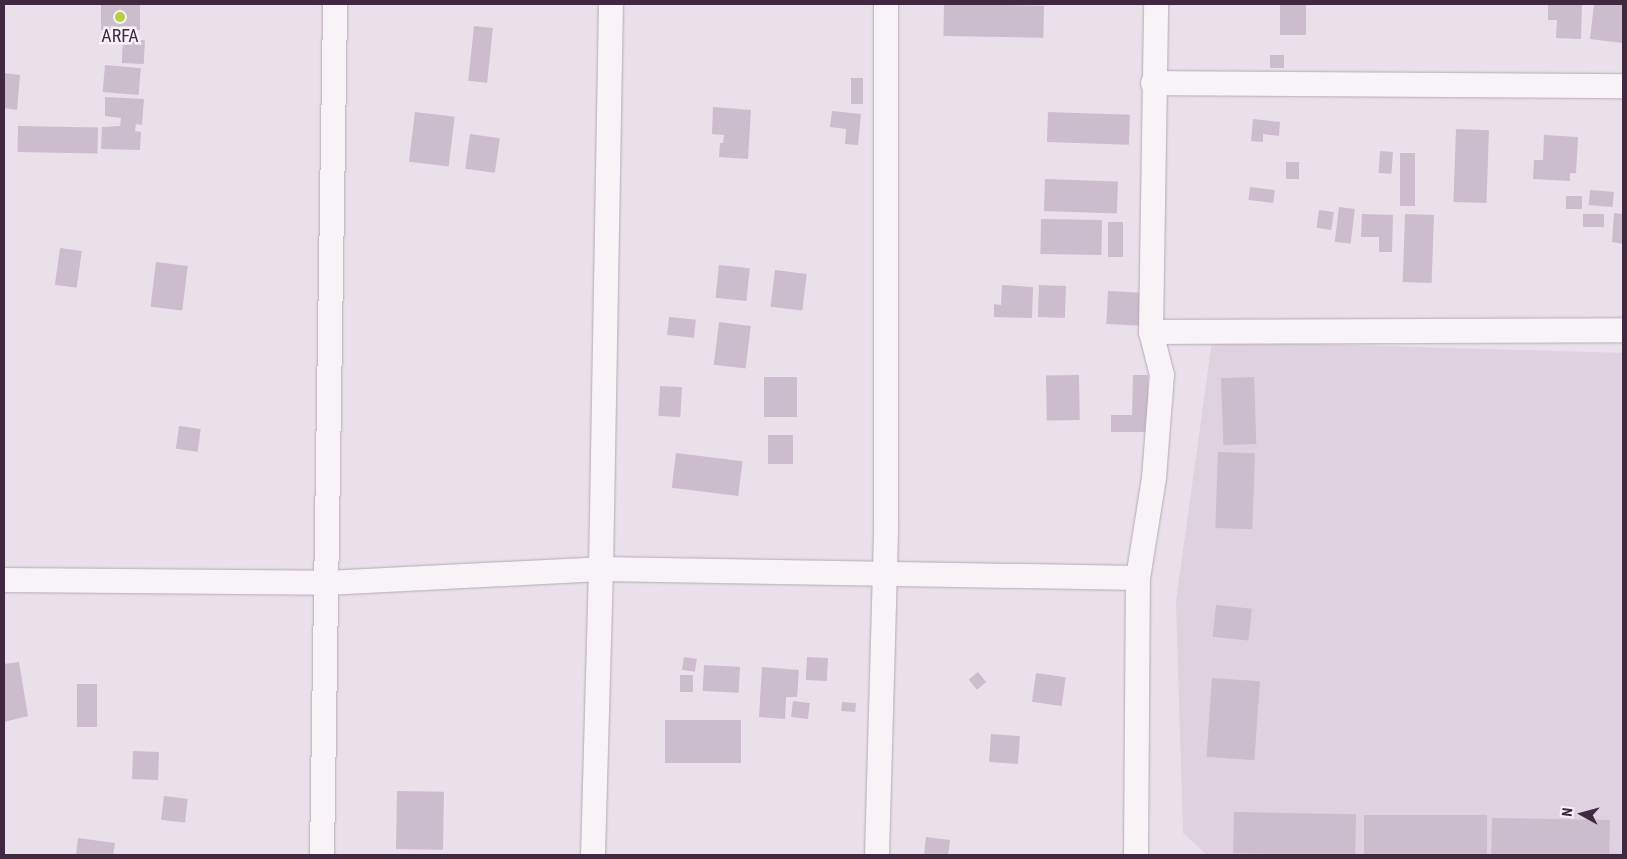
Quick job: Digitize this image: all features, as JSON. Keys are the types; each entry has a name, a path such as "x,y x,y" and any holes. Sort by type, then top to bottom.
{"street":[{"path":"322,855 335,4"},
{"path":"592,855 601,570 611,4"},
{"path":"876,855 885,574 886,4"},
{"path":"1136,855 1138,578 1154,478 1162,375 1151,332 1153,83 1156,4"},
{"path":"1153,83 1623,86"},
{"path":"1151,332 1623,330"},
{"path":"4,580 327,583 601,570 1138,578"}],"shaded area":[{"path":"1212,341 1623,353 1623,855 1206,854 1183,833 1176,601"}],"building":[{"name":"ARFA","path":"101,4 140,4 140,30 101,30"},
{"path":"944,4 1044,6 1043,38 943,36"},
{"path":"1280,4 1306,4 1306,35 1280,35"},
{"path":"1548,4 1582,4 1581,39 1556,38 1557,20 1548,20"},
{"path":"1594,4 1623,4 1622,43 1590,39"},
{"path":"474,26 493,28 487,83 468,81"},
{"path":"123,39 145,40 144,64 122,63"},
{"path":"1270,55 1284,55 1284,68 1270,68"},
{"path":"105,65 141,68 139,95 103,92"},
{"path":"4,73 20,75 17,110 4,108"},
{"path":"851,78 863,78 863,104 851,104"},
{"path":"105,97 144,99 142,125 136,124 135,131 141,132 140,150 101,149 102,127 120,126 121,118 105,116"},
{"path":"713,107 751,110 748,159 719,157 720,143 723,143 724,135 712,134"},
{"path":"832,111 861,114 858,145 845,144 846,129 830,127"},
{"path":"415,112 455,117 449,167 409,162"},
{"path":"1048,112 1130,115 1129,145 1047,142"},
{"path":"1253,119 1280,122 1279,136 1263,134 1263,142 1251,141"},
{"path":"18,126 98,127 98,153 18,152"},
{"path":"1456,129 1489,130 1486,203 1453,202"},
{"path":"470,134 500,138 495,173 465,169"},
{"path":"1544,135 1578,137 1576,173 1570,173 1570,181 1533,179 1534,160 1543,160"},
{"path":"1380,151 1393,152 1391,174 1378,173"},
{"path":"1400,153 1415,153 1415,206 1400,206"},
{"path":"1286,162 1299,162 1299,179 1286,179"},
{"path":"1045,179 1118,182 1117,214 1044,211"},
{"path":"1250,187 1275,190 1273,203 1248,200"},
{"path":"1590,190 1614,192 1613,207 1589,205"},
{"path":"1566,196 1582,196 1582,209 1566,209"},
{"path":"1339,207 1355,209 1351,244 1335,242"},
{"path":"1319,210 1334,212 1331,230 1316,228"},
{"path":"1614,213 1623,214 1623,244 1612,242"},
{"path":"1362,214 1393,215 1392,252 1379,252 1379,237 1361,237"},
{"path":"1405,214 1434,215 1432,283 1403,282"},
{"path":"1583,214 1604,214 1604,227 1583,227"},
{"path":"1041,219 1102,220 1101,255 1040,254"},
{"path":"1108,222 1123,222 1123,257 1108,257"},
{"path":"60,248 82,251 77,288 55,285"},
{"path":"156,262 188,266 182,311 151,307"},
{"path":"719,265 750,268 746,301 716,298"},
{"path":"775,270 807,274 802,311 770,307"},
{"path":"1002,285 1033,287 1032,318 994,317 994,304 1001,305"},
{"path":"1039,285 1066,286 1065,318 1038,317"},
{"path":"1108,291 1147,293 1145,326 1106,324"},
{"path":"669,317 696,320 694,338 667,335"},
{"path":"719,322 751,326 746,369 714,365"},
{"path":"1079,375 1080,420 1047,421 1046,376"},
{"path":"1133,375 1148,375 1148,432 1111,432 1111,415 1132,415"},
{"path":"764,377 797,377 797,417 764,417"},
{"path":"1254,377 1256,444 1223,445 1221,378"},
{"path":"660,386 682,387 680,417 658,416"},
{"path":"179,426 201,429 198,452 176,449"},
{"path":"768,435 793,435 793,464 768,464"},
{"path":"1218,452 1255,453 1252,529 1215,528"},
{"path":"676,453 743,461 738,496 672,488"},
{"path":"1216,605 1252,609 1248,641 1213,637"},
{"path":"684,657 697,659 695,672 682,670"},
{"path":"807,657 828,658 827,681 806,680"},
{"path":"19,662 28,716 4,722 4,664"},
{"path":"704,665 740,667 739,693 703,691"},
{"path":"762,667 799,670 797,697 786,697 785,719 759,717"},
{"path":"978,672 986,682 977,690 969,680"},
{"path":"1036,673 1066,677 1062,706 1032,702"},
{"path":"680,675 693,675 693,692 680,692"},
{"path":"1212,678 1260,681 1254,760 1206,757"},
{"path":"77,684 97,684 97,727 77,727"},
{"path":"793,701 810,703 808,719 791,717"},
{"path":"842,702 856,703 855,712 841,711"},
{"path":"665,720 741,720 741,763 665,763"},
{"path":"991,734 1020,736 1018,764 989,762"},
{"path":"133,751 159,752 158,780 132,779"},
{"path":"397,791 444,792 443,850 396,849"},
{"path":"164,796 188,799 185,823 161,820"},
{"path":"1234,812 1356,814 1355,855 1233,853"},
{"path":"1364,815 1487,815 1487,855 1364,855"},
{"path":"1492,818 1610,820 1609,855 1491,855"},
{"path":"926,837 950,840 948,855 924,855"},
{"path":"78,838 115,843 113,855 76,855"}],"place":[{"name":"ARFA","path":"120,17"}]}
